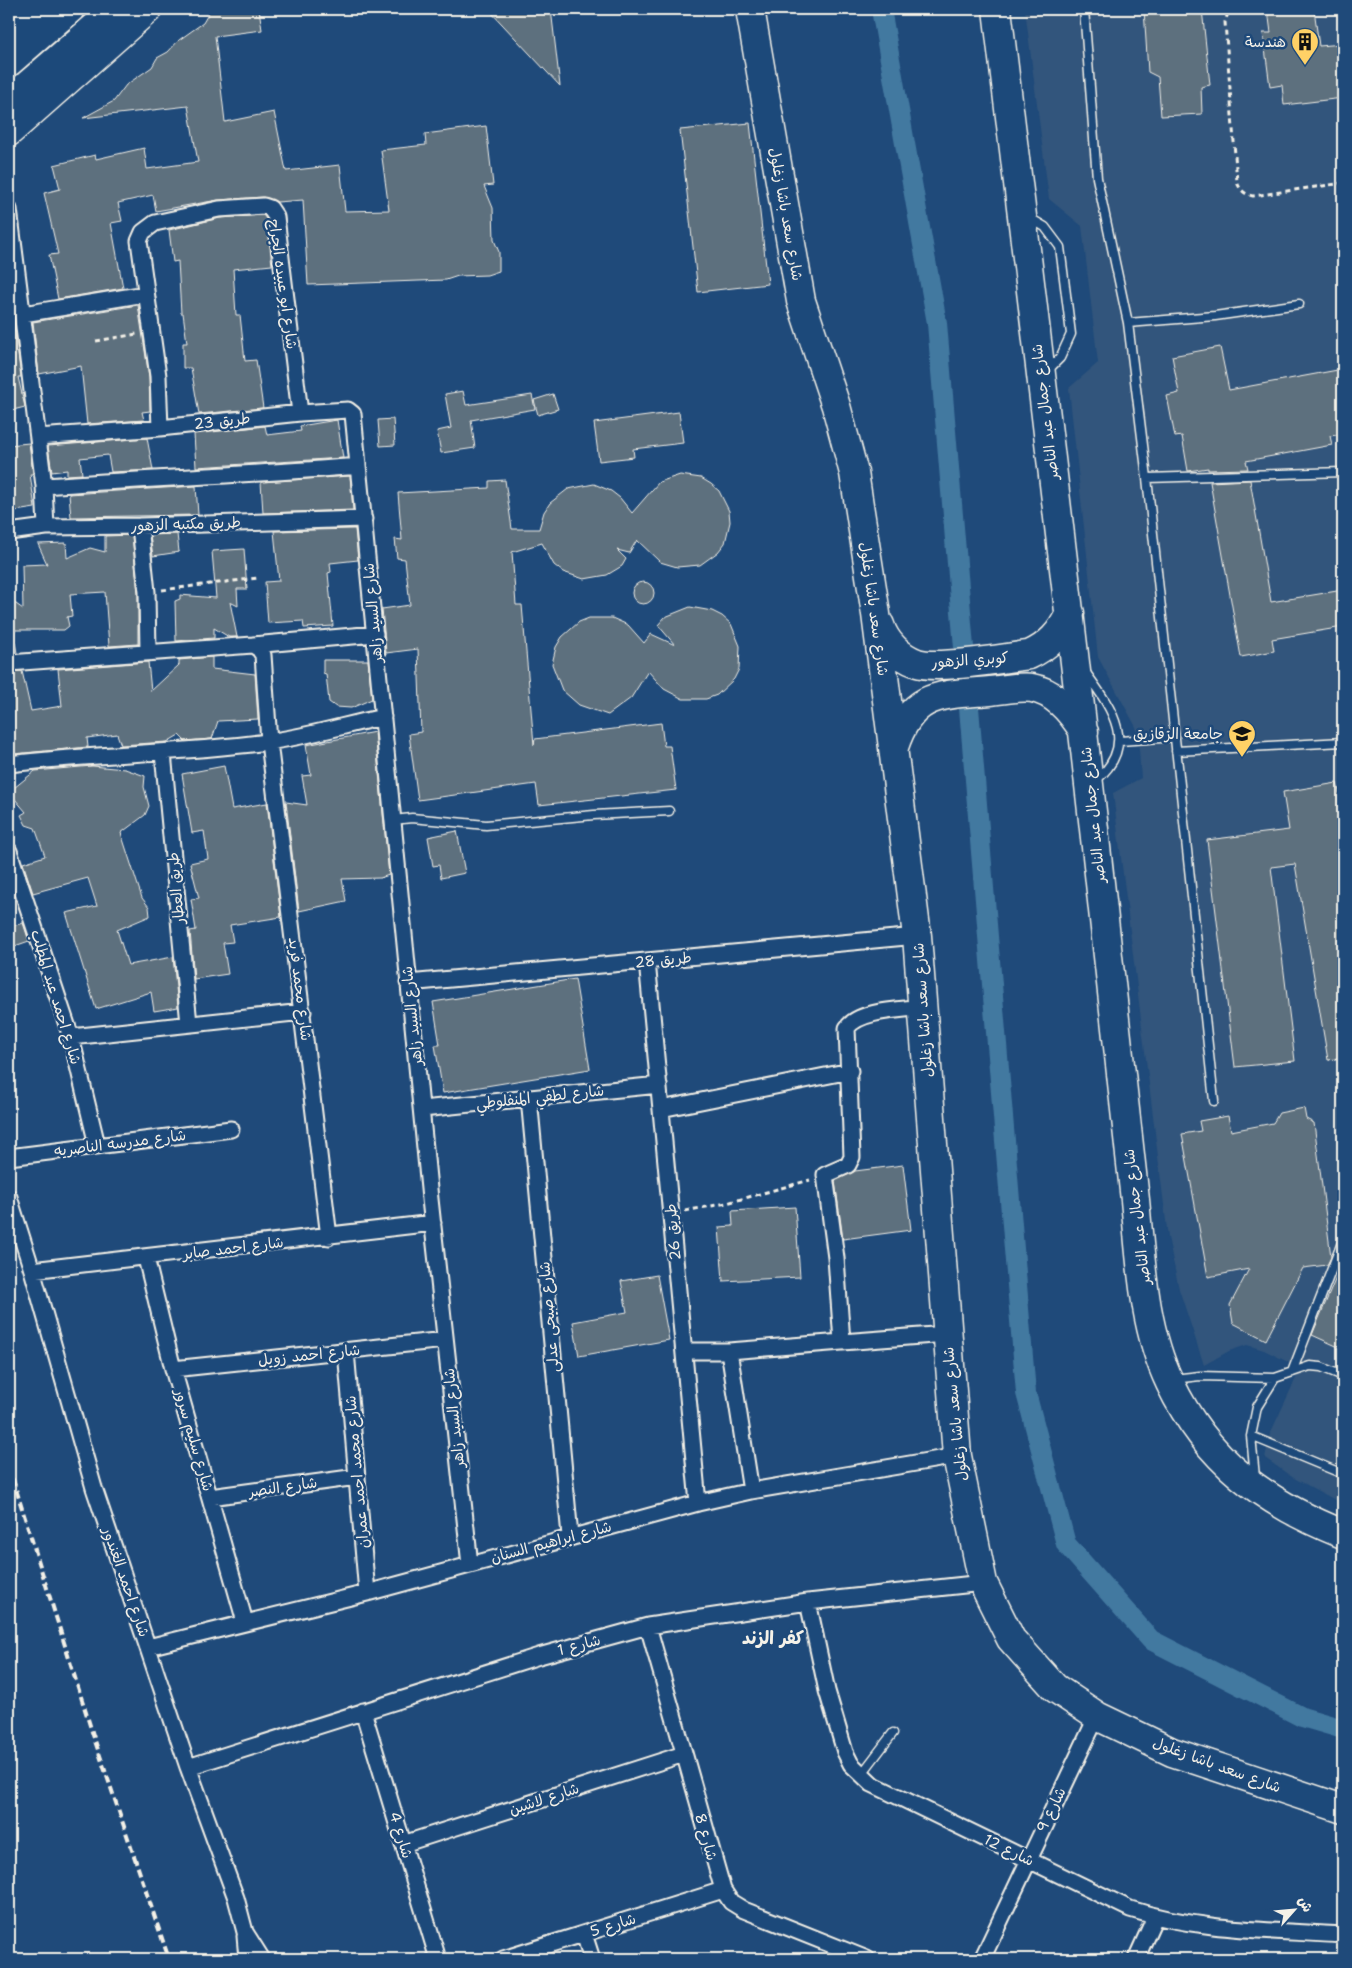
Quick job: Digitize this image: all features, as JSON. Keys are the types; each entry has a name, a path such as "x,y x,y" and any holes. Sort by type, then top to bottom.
{"highway":[{"path":"9,30 33,9"},
{"path":"9,62 70,9"},
{"path":"9,101 116,9"},
{"path":"9,132 148,9"},
{"name":"شارع سعد باشا زغلول","path":"750,9 801,301 836,406 854,473 876,614 894,747 924,1007 957,1456 983,1583 1011,1638 1055,1688 1097,1716 1172,1752 1343,1809"},
{"name":"شارع جمال عبد الناصر","path":"997,9 1084,733 1141,1258 1154,1338 1168,1380 1185,1411 1205,1440 1229,1466 1256,1489 1287,1509 1343,1534"},
{"name":"كوبري الزهور","path":"876,614 881,630 890,644 902,655 917,662 933,665 1028,656 1044,647 1058,634 1070,613"},
{"path":"894,747 898,734 914,711 937,696 1032,688 1058,700 1068,710 1084,733"}],"street":[{"name":"شارع ابو عبيده الجراح","path":"160,428 158,376 144,294 139,241 143,232 155,223 219,209 264,206 270,208 276,217 300,413"},
{"path":"9,210 44,486 46,527"},
{"path":"23,314 144,294"},
{"name":"طريق 23","path":"38,437 160,428 300,413 350,411 353,414 358,466"},
{"path":"44,486 154,478 269,474 358,466"},
{"name":"شارع السيد زاهر","path":"358,466 408,983 470,1565"},
{"name":"طريق مكتبه الزهور","path":"9,532 46,527 364,519"},
{"path":"140,526 147,592 148,653"},
{"path":"9,663 375,634"},
{"name":"شارع محمد فريد","path":"253,645 263,655 269,742 329,1237"},
{"path":"9,764 71,756 163,753 269,742 383,717"},
{"name":"طريق العطار","path":"163,753 188,1024"},
{"name":"شارع احمد عبد المطلب","path":"9,851 12,872 71,1037 97,1145"},
{"name":"طريق 28","path":"408,983 917,936"},
{"name":"طريق 26","path":"647,961 698,1503"},
{"path":"842,1342 836,1258 825,1175 848,1165 852,1157 850,1071 846,1033 852,1022 862,1016 924,1007"},
{"path":"71,1037 303,1012"},
{"path":"661,1109 850,1071"},
{"name":"شارع لطفي المنفلوطي","path":"422,1109 659,1085"},
{"name":"شارع صبحى عدلى","path":"529,1098 570,1536"},
{"name":"شارع مدرسه الناصريه","path":"9,1157 230,1129"},
{"name":"شارع احمد الغندور","path":"9,1197 32,1270 94,1488 188,1767 236,1898 245,1932 262,1959"},
{"name":"شارع احمد صابر","path":"32,1270 329,1237 433,1223"},
{"name":"شارع سليم سرور","path":"146,1258 173,1370 245,1622"},
{"path":"684,1351 729,1351 947,1334"},
{"name":"شارع احمد زويل","path":"173,1370 446,1340"},
{"name":"شارع محمد احمد عمران","path":"346,1351 367,1593"},
{"path":"729,1351 751,1491"},
{"name":"شارع ابراهيم السنان","path":"148,1647 367,1593 570,1536 698,1503 751,1491 957,1456"},
{"name":"شارع النصر","path":"210,1497 357,1477"},
{"name":"شارع 1","path":"188,1767 539,1656 648,1626 808,1602 983,1583"},
{"name":"شارع 12","path":"808,1602 827,1691 845,1752 861,1775 872,1784 1130,1908 1155,1917 1207,1925 1343,1935"},
{"name":"شارع 8","path":"648,1626 722,1890"},
{"name":"شارع 4","path":"363,1711 438,1959"},
{"name":"شارع 9","path":"982,1959 1028,1858 1097,1716"},
{"name":"شارع لاشين","path":"403,1844 684,1754"},
{"path":"722,1890 732,1902 744,1910 867,1959"},
{"name":"شارع 5","path":"503,1959 722,1890"},
{"path":"1136,1959 1155,1917"},
{"path":"245,1932 247,1959"},
{"path":"584,1934 592,1959"}],"lane":[{"path":"1084,9 1097,178 1128,323 1147,478 1214,1101"},
{"path":"1128,323 1215,316 1299,304"},
{"path":"1147,478 1343,472"},
{"path":"1075,659 1111,710 1117,723 1120,741 1111,766 1090,786"},
{"path":"1120,741 1175,737"},
{"path":"1176,751 1343,742"},
{"path":"393,820 412,818 486,825 594,814 669,811"},
{"path":"1292,1372 1343,1240"},
{"path":"1168,1380 1200,1376 1275,1378 1310,1366 1321,1367 1343,1376"},
{"path":"1256,1489 1251,1436 1257,1407 1275,1378"},
{"path":"1251,1436 1343,1474"},
{"path":"861,1775 893,1733"}],"path":[{"path":"1236,9 1228,13 1225,22 1239,187 1247,194 1253,196 1343,183"},
{"path":"96,341 150,332"},
{"path":"147,592 258,578"},
{"path":"671,1213 727,1203 825,1175"}],"shaded area":[{"name":"جامعة الزقازيق","path":"1025,9 1343,9 1343,1504 1292,1477 1265,1458 1270,1434 1297,1376 1292,1364 1264,1350 1247,1345 1229,1351 1204,1365 1179,1289 1168,1237 1113,793 1141,778 1139,749 1136,727 1098,657 1069,388 1098,363 1082,226 1049,199"}],"building":[{"path":"211,9 259,9 262,30 215,36 225,122 274,112 286,171 340,165 345,211 389,210 381,150 426,145 425,134 486,126 493,185 484,186 493,208 494,240 499,252 499,271 487,275 458,276 446,280 308,285 303,200 277,202 263,197 218,200 156,211 153,195 118,203 122,221 111,223 123,288 58,299 49,255 58,254 44,193 60,189 54,165 95,155 96,159 144,148 147,169 198,162 188,106 83,118 114,101 126,85 152,67 157,58 168,52 179,40 203,23"},
{"path":"488,9 551,9 560,86"},
{"name":"هندسة","path":"1144,9 1202,9 1210,85 1201,87 1202,114 1161,116 1158,77 1148,72"},
{"name":"هندسة","path":"1314,9 1319,46 1343,44 1343,98 1284,105 1282,85 1270,87 1263,33 1271,33 1268,10"},
{"path":"750,123 768,284 698,292 680,130"},
{"path":"263,215 267,220 272,265 233,269 236,315 240,315 245,361 256,360 263,408 199,414 191,368 183,368 183,343 187,343 183,313 181,313 178,261 173,262 169,230 220,218"},
{"path":"138,305 149,377 150,411 142,412 144,420 87,424 81,366 39,374 33,322"},
{"path":"13,318 21,377 18,377 25,407 9,411 9,319"},
{"path":"1220,347 1229,390 1343,369 1343,434 1330,436 1332,445 1246,461 1248,469 1208,470 1208,468 1188,471 1182,436 1175,437 1167,396 1179,393 1172,356"},
{"path":"463,391 466,405 532,395 535,409 471,420 475,448 441,453 437,431 451,428 445,394"},
{"path":"553,394 558,409 538,415 534,400"},
{"path":"679,412 683,443 633,449 634,457 599,461 594,423"},
{"path":"393,419 395,445 380,446 378,420"},
{"path":"337,420 343,458 196,467 194,434 265,426 267,435 301,431 300,426"},
{"path":"147,438 153,470 111,472 108,455 80,458 82,474 67,475 67,470 52,472 48,446"},
{"path":"29,443 33,474 30,474 35,508 9,512 9,445"},
{"path":"680,475 701,478 711,484 719,491 729,511 730,522 725,543 718,552 700,565 677,567 660,562 637,540 629,553 617,550 626,559 622,566 607,575 584,579 563,572 554,565 542,543 512,552 516,605 522,605 534,745 535,739 661,723 664,746 670,746 676,790 539,805 536,784 418,800 409,734 421,732 418,649 386,653 382,609 410,605 405,559 397,558 395,539 402,540 398,493 489,488 489,481 505,480 512,529 539,529 544,512 550,503 568,489 594,484 611,491 620,498 632,513 659,482"},
{"path":"350,476 353,510 263,513 261,482"},
{"path":"1250,480 1271,602 1343,590 1343,627 1272,639 1274,651 1241,657 1210,482"},
{"path":"196,486 198,515 71,517 69,494"},
{"path":"355,529 358,560 330,563 331,572 328,573 333,626 304,628 303,621 268,623 265,582 279,581 274,531"},
{"path":"177,534 179,552 153,556 150,535"},
{"path":"132,535 138,593 138,644 109,646 105,592 70,594 72,616 67,617 69,626 64,630 9,630 9,599 23,609 22,565 47,564 38,544 66,543 67,558 90,548 105,552 105,536"},
{"path":"244,549 247,589 237,589 238,606 230,602 237,637 229,637 214,628 214,638 176,641 175,601 180,599 180,595 216,598 212,551"},
{"path":"643,582 651,585 654,593 651,601 643,604 635,601 632,593 635,585"},
{"path":"690,607 712,611 722,616 731,624 740,646 739,669 734,679 717,695 706,699 683,699 664,689 648,671 631,698 608,715 579,705 562,690 552,664 556,647 562,637 579,622 589,618 612,618 628,625 644,643 651,634 675,645 658,625 665,617"},
{"path":"15,642 17,653 9,654 9,643"},
{"path":"212,657 212,669 255,674 258,719 218,721 212,739 185,741 179,735 167,742 121,745 117,734 87,738 88,747 13,754 9,733 9,672 22,671 31,711 62,706 58,669 148,662 151,691 179,665 179,660"},
{"path":"323,660 368,660 372,699 351,708 336,707 329,702 326,674 323,673"},
{"path":"375,732 389,875 380,878 342,879 346,901 299,911 286,802 307,805 302,776 311,775 306,745"},
{"path":"92,766 125,769 145,776 144,787 149,806 145,815 121,833 142,898 149,907 150,916 117,930 128,965 173,957 178,1007 154,1011 151,992 96,1009 66,913 97,906 88,878 33,893 23,863 45,856 35,828 26,825 21,815 26,812 9,792 35,771"},
{"path":"224,766 232,809 267,803 281,917 230,925 233,942 223,943 228,974 194,979 190,931 196,930 191,899 199,898 190,863 208,859 204,831 192,833 182,774"},
{"path":"1337,783 1343,810 1343,1058 1328,1060 1295,864 1271,867 1295,1061 1235,1067 1207,840 1289,830 1283,792"},
{"path":"457,831 465,873 441,878 439,865 433,866 428,837"},
{"path":"23,923 29,941 9,948 9,927"},
{"path":"575,979 590,1069 443,1093 435,1045 440,1045 433,1002"},
{"path":"1304,1108 1306,1119 1314,1123 1331,1257 1327,1265 1303,1268 1266,1340 1233,1323 1230,1305 1249,1269 1208,1277 1182,1134 1201,1131 1199,1121 1228,1116 1231,1131 1273,1123 1279,1113"},
{"path":"903,1165 911,1230 843,1239 835,1181 855,1171"},
{"path":"795,1207 800,1277 723,1281 719,1227 733,1226 732,1211"},
{"path":"1343,1261 1343,1349 1312,1335"},
{"path":"657,1275 669,1340 579,1356 573,1322 627,1312 621,1281"}],"waterway":[{"path":"881,9 937,323 1026,1393 1066,1544 1151,1640 1302,1717 1343,1729"}],"railway":[{"path":"9,1467 93,1735 169,1959"}],"place":[{"name":"هندسة","path":"1305,66"},
{"name":"جامعة الزقازيق","path":"1242,758"}],"district":[{"name":"كفر الزند","path":"773,1638"}]}
